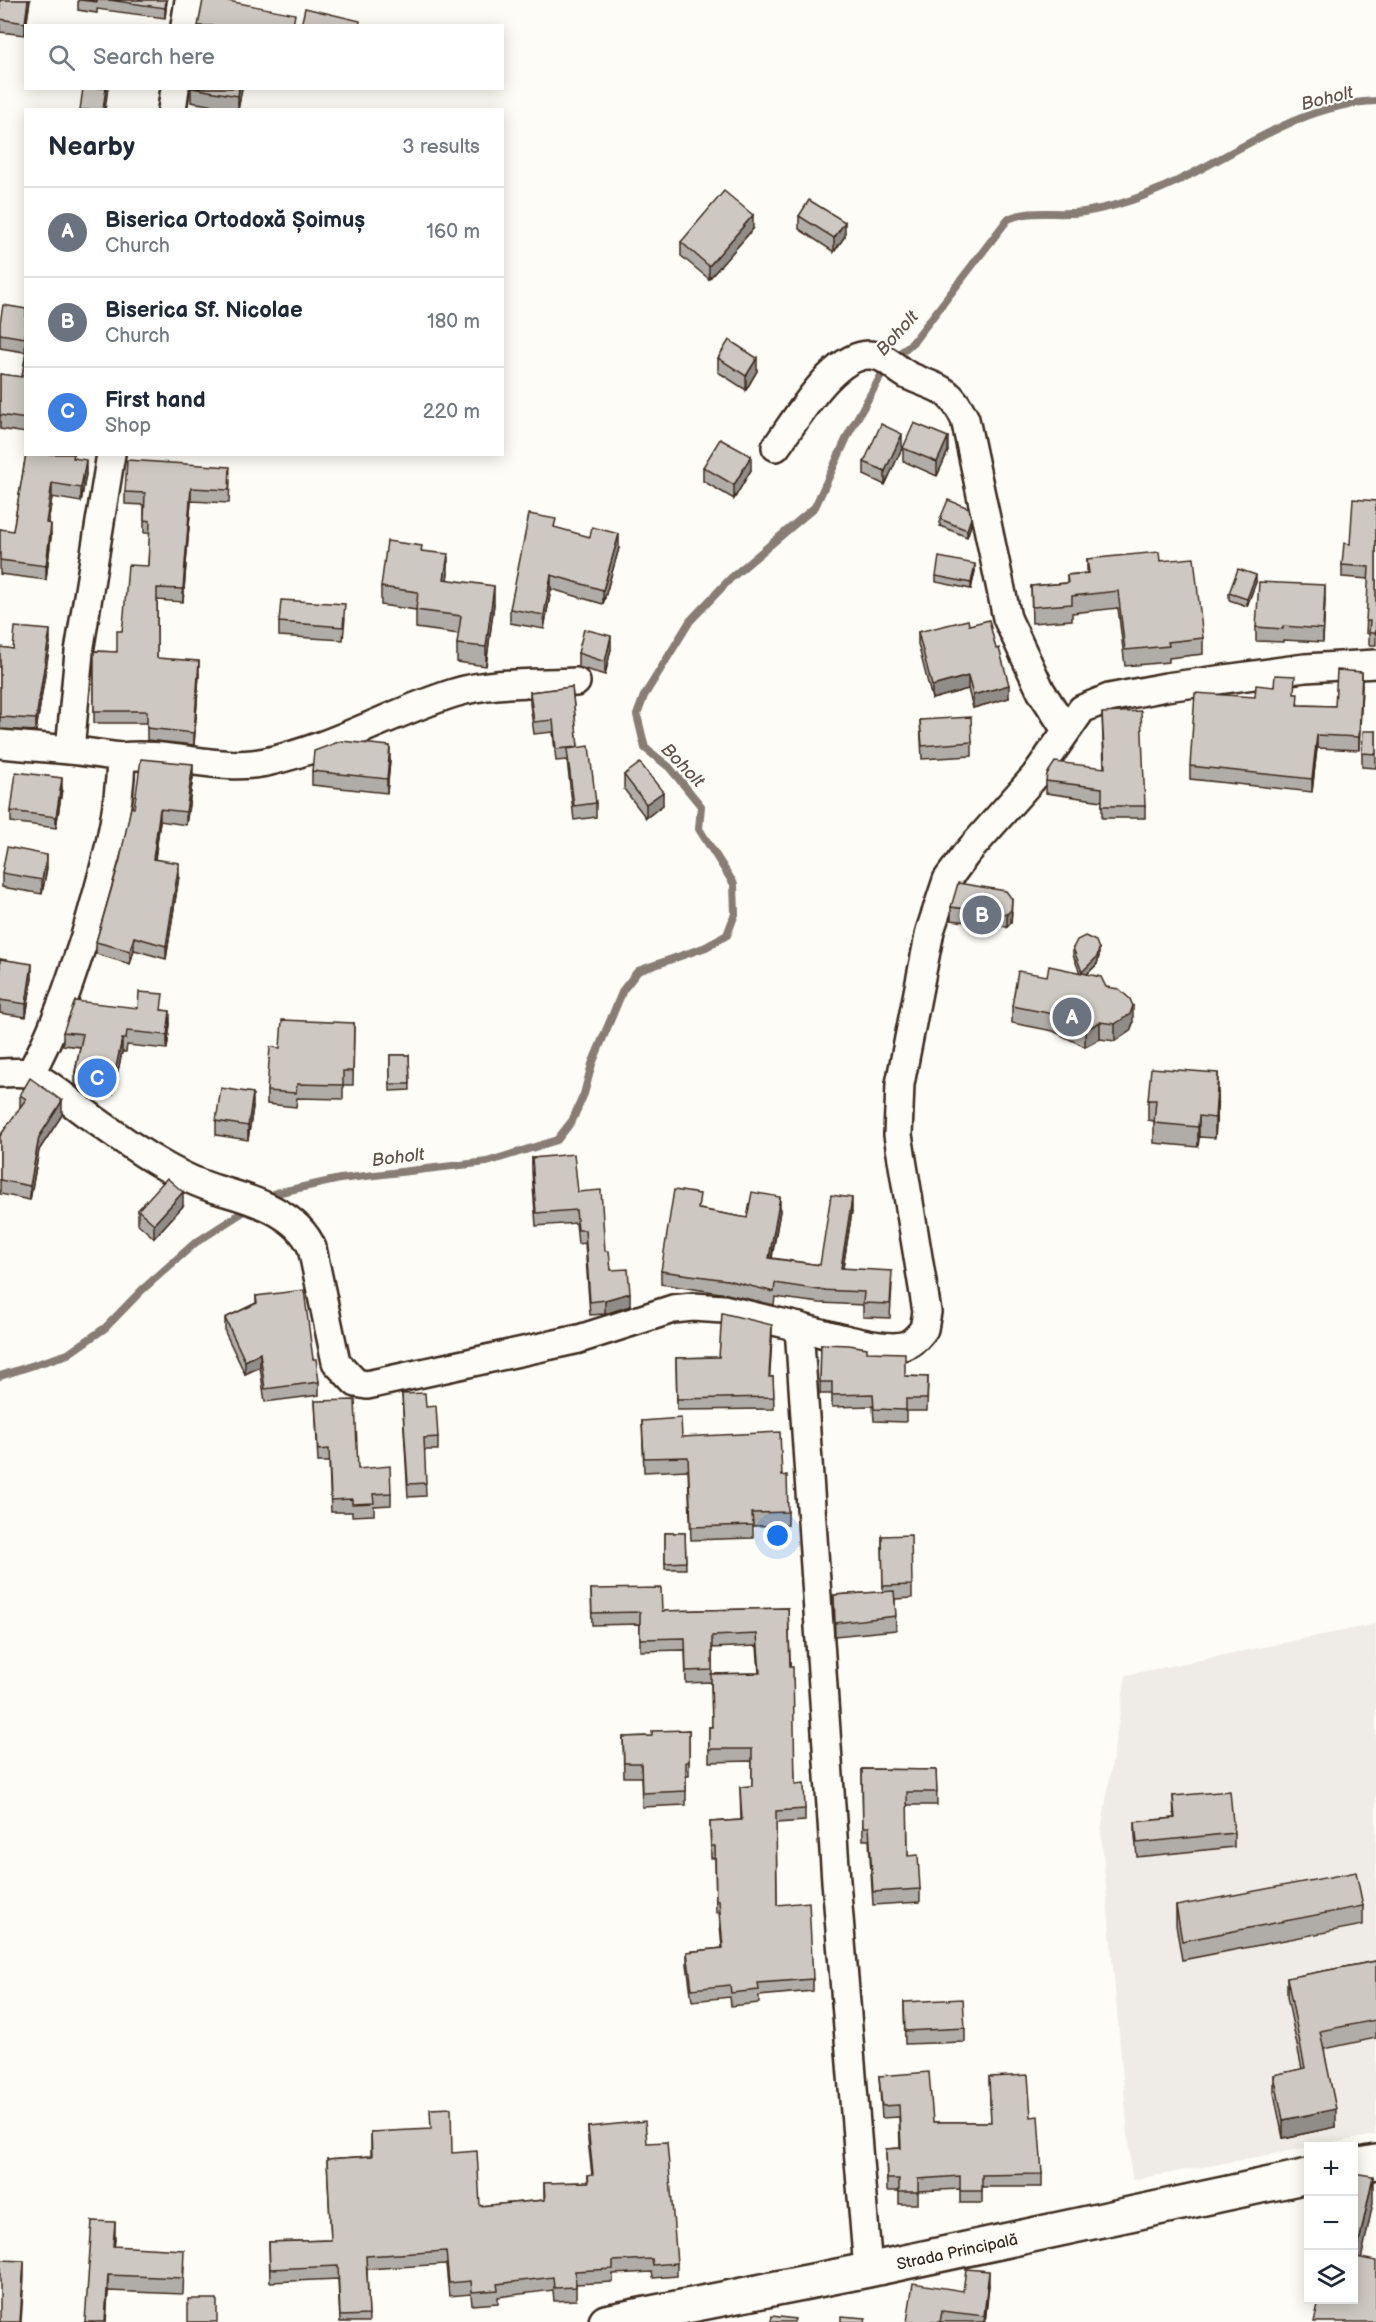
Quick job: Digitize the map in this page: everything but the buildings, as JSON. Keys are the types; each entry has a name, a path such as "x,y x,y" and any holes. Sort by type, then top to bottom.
{"main road":[{"path":"1358,2165 1376,2162"},
{"name":"Strada Principală","path":"606,2322 868,2270 1304,2177"}],"street":[{"path":"185,24 189,0"},
{"path":"172,108 175,90"},
{"path":"776,447 841,365 853,358 888,363 907,375 941,387 958,406 965,419 1007,618 1041,691 1066,730"},
{"path":"70,750 79,652 111,456"},
{"path":"0,1073 30,1074 131,1145 190,1179 249,1197 299,1228 307,1236 312,1248 336,1362 356,1383 367,1385 579,1339 673,1309 693,1307 723,1309 844,1339 893,1347 905,1345 915,1340 924,1329 927,1312 898,1136 900,1084 930,931 947,880 966,854 1035,776 1082,709 1108,698 1260,673 1376,664"},
{"path":"0,744 121,757 144,754 215,763 262,763 343,739 455,693 494,685 576,682"},
{"path":"30,1074 49,1040 97,895 114,830 121,785 121,757"},
{"path":"799,1327 836,1881 868,2270"}],"shaded area":[{"path":"1376,1624 1376,2135 1338,2142 1304,2142 1304,2148 1132,2180 1101,1832 1126,1675"}],"waterway":[{"name":"Boholt","path":"264,1200 276,1193 340,1179 487,1162 557,1140 572,1121 584,1094 592,1064 623,990 638,971 706,947 727,935 735,914 734,884 699,829 701,806 669,767 645,748 637,715 644,696 690,621 731,578 815,507 849,433 887,365 914,341 1008,219 1031,213 1082,212 1119,204 1152,193 1309,115 1342,106 1376,101"},
{"name":"Boholt","path":"0,1376 68,1354 105,1328 142,1290 195,1243 251,1207"}],"place":[{"name":"Biserica Sf. Nicolae","path":"982,915"},
{"name":"Biserica Ortodoxă Șoimuș","path":"1072,1017"},
{"name":"First hand","path":"97,1078"}]}
